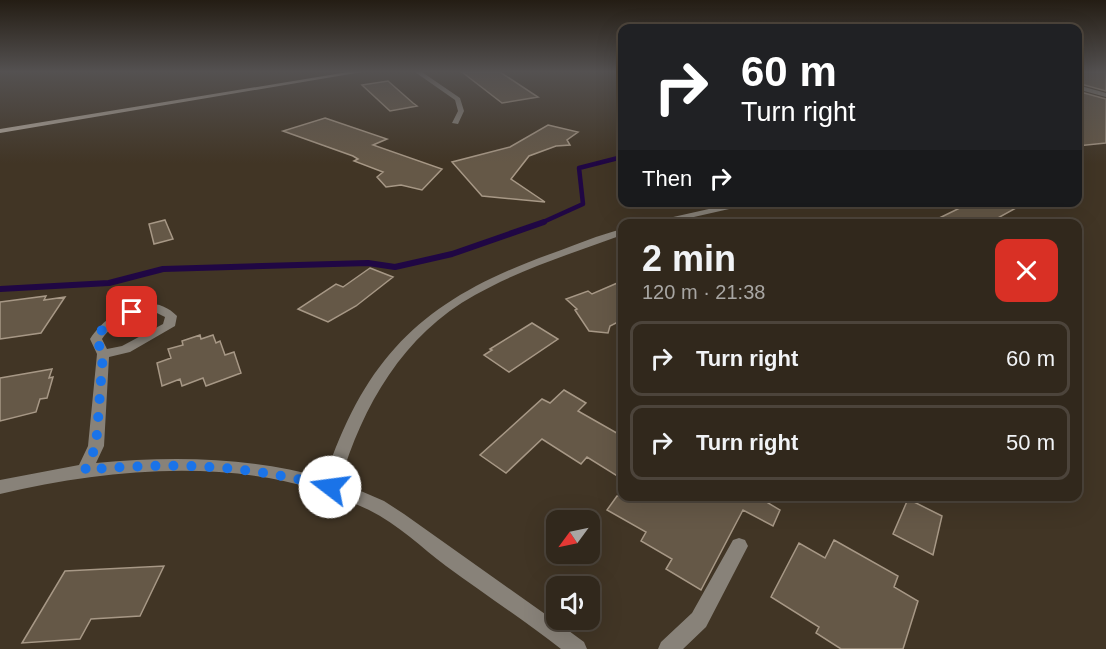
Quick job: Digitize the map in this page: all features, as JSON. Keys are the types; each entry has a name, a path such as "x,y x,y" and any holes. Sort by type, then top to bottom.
{"street":[{"path":"0,131 170,102"},
{"path":"456,123 461,111 459,102"},
{"path":"671,219 731,207"},
{"path":"330,487 341,447 356,411 378,376 423,326 457,301 502,276 618,233"},
{"path":"85,470 96,446 103,354 96,339 101,329 122,315 144,307 158,307 171,316 169,326 126,349 103,354"},
{"path":"0,487 85,470 139,465 200,465 285,475 330,487 377,506 577,649"},
{"path":"668,649 699,620 739,546"}],"building":[{"path":"381,102 413,102 417,106 390,111"},
{"path":"1082,102 1106,102 1106,143 1082,145"},
{"path":"325,118 387,139 373,145 442,169 422,190 401,185 386,187 377,177 383,172 354,161 358,159 353,156 283,131"},
{"path":"548,125 578,132 567,140 570,145 556,146 529,156 511,179 545,202 482,196 452,162 510,147"},
{"path":"962,207 1018,207 996,219 937,219"},
{"path":"165,220 173,239 154,244 149,224"},
{"path":"370,268 393,277 356,306 328,322 298,309 336,284 343,287"},
{"path":"618,283 618,322 610,326 608,333 589,331 575,310 577,309 566,299 588,291 592,294"},
{"path":"46,296 44,300 65,297 41,333 0,339 0,302"},
{"path":"532,323 558,339 509,372 484,355 492,350 490,349"},
{"path":"200,335 201,339 213,335 216,343 220,341 225,355 234,352 241,373 206,386 203,378 182,386 180,379 162,386 157,363 171,358 168,349 183,345 182,341"},
{"path":"52,369 49,378 53,377 47,398 40,399 36,412 0,421 0,378"},
{"path":"564,390 586,403 578,411 618,434 618,476 587,457 581,464 542,439 506,473 480,455 542,399 550,403"},
{"path":"618,496 618,501 769,501 768,503 780,510 773,526 743,510 701,590 666,569 672,559 641,541 646,532 607,510"},
{"path":"907,501 912,501 942,516 933,555 893,534"},
{"path":"834,540 898,576 894,587 918,601 903,649 841,649 816,633 819,627 771,597 799,543 825,558"},
{"path":"164,566 140,616 91,619 80,639 22,643 65,571"}],"waterway":[{"path":"541,223 583,204 579,168 618,158"},
{"path":"0,289 109,283 163,269 368,263 395,267 452,254 544,222"}],"route":[{"path":"132,312 110,322 101,329 96,339 103,354 96,446 85,470 139,465 190,464 238,467 285,475 330,487"}]}
